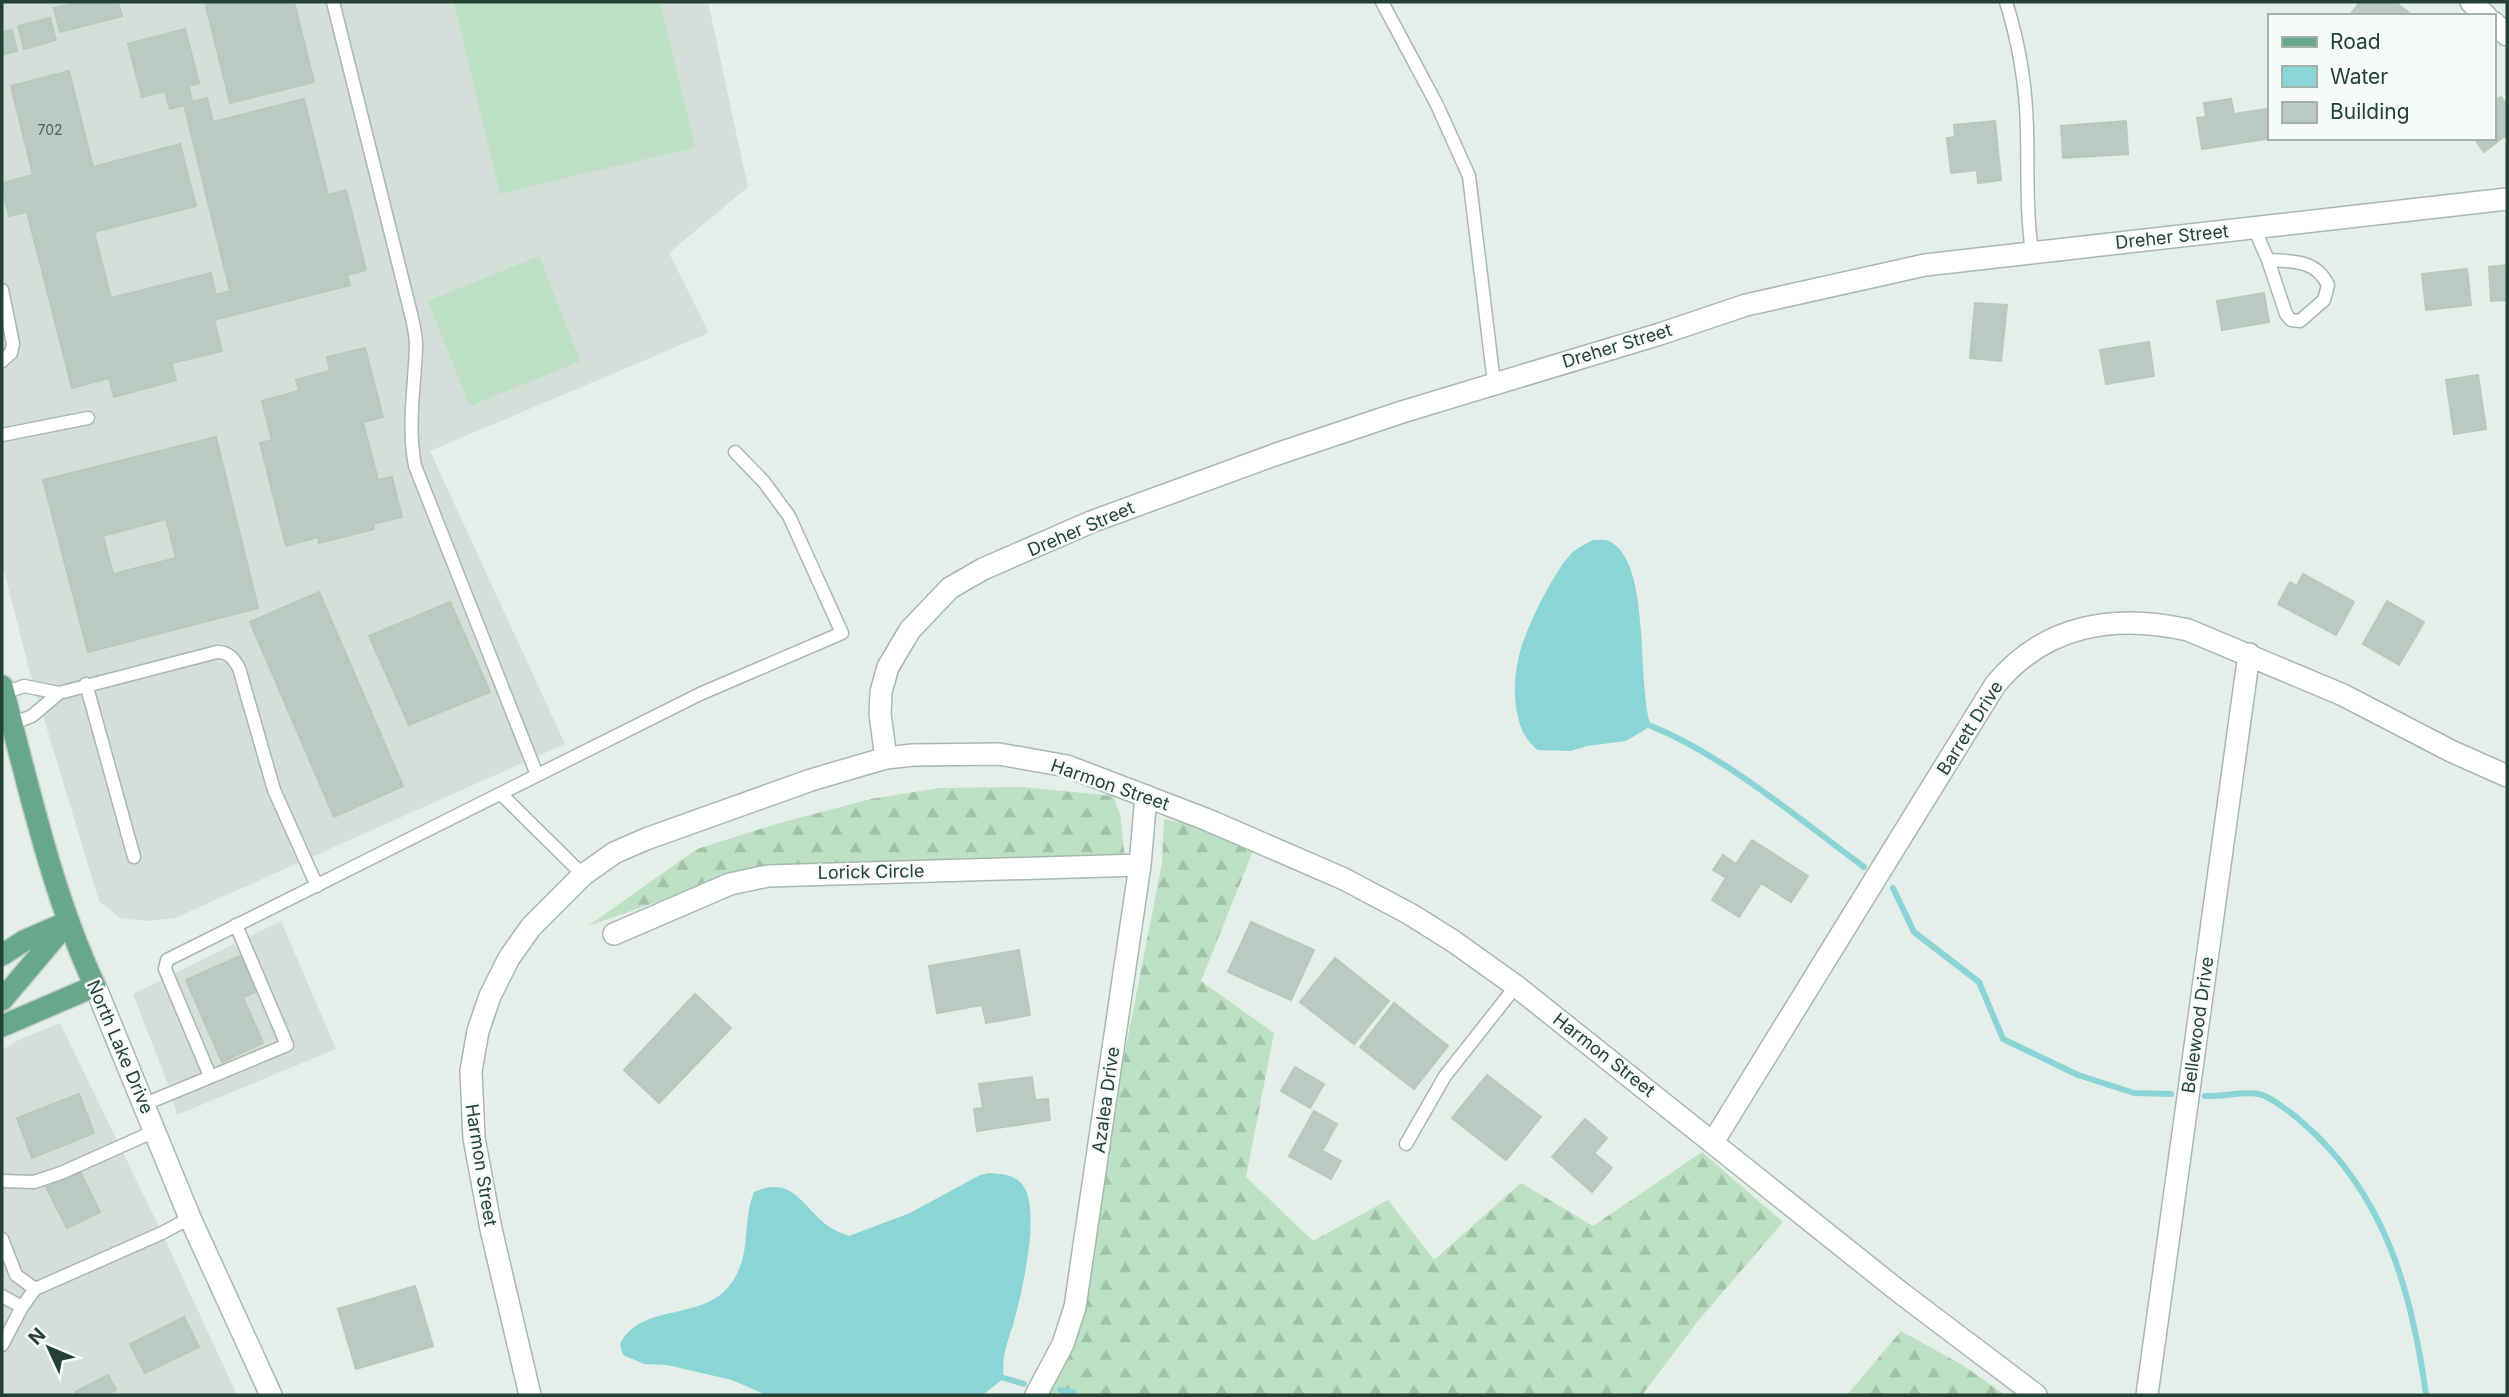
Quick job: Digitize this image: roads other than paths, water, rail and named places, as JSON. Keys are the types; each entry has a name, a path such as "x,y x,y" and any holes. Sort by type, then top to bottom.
{"main road":[{"name":"North Lake Drive","path":"3,690 68,922 95,986"},
{"path":"2,955 24,941 68,922"},
{"path":"2,1000 68,922"},
{"path":"2,1026 95,986"}],"street":[{"path":"2471,2 2484,14"},
{"name":"Dreher Street","path":"886,758 880,703 888,667 910,629 950,588 983,569 1091,522 1402,412 1660,334 1746,305 1925,265 2507,199"},
{"name":"Barrett Drive","path":"1713,1142 1995,685 2021,657 2045,642 2091,626 2169,625 2188,630 2343,695 2451,751 2507,776"},
{"name":"Bellewood Drive","path":"2147,1395 2249,654"},
{"name":"Harmon Street","path":"530,1395 491,1229 474,1138 471,1071 490,996 509,958 531,927 583,875 614,853 668,830 811,780 886,758 999,754 1067,766 1146,796 1344,879 1421,921 1516,986 1901,1293 2036,1395"},
{"name":"Azalea Drive","path":"1036,1395 1063,1344 1075,1307 1140,865 1146,796"},
{"name":"Lorick Circle","path":"614,934 730,884 768,876 1140,865"},
{"name":"North Lake Drive","path":"95,986 190,1218 271,1395"}],"lane":[{"path":"333,2 416,342 410,418 415,466 537,775"},
{"path":"1382,2 1437,105 1469,176 1494,383"},
{"path":"2006,2 2021,58 2027,127 2026,185 2032,252"},
{"path":"2254,228 2286,314 2291,320 2300,321 2324,300 2328,285 2323,274 2300,261 2268,260"},
{"path":"2,289 13,344 11,353 2,361"},
{"path":"2,436 88,418"},
{"path":"210,1076 165,969 167,960 700,694 842,633 789,516 764,482 735,452"},
{"path":"12,724 32,716 60,693 86,684 226,652 239,668 274,790 317,886"},
{"path":"86,684 134,857"},
{"path":"3,690 24,686 60,693"},
{"path":"501,794 583,875"},
{"path":"145,1104 287,1045 236,925"},
{"path":"1406,1144 1445,1076 1516,986"},
{"path":"2,1181 34,1182 61,1173 155,1131"},
{"path":"2,1345 35,1289 190,1218"},
{"path":"2,1238 16,1275 35,1289"},
{"path":"2,1296 22,1307"}],"water":[{"path":"1593,540 1609,541 1623,553 1632,572 1651,726 1626,741 1571,751 1538,750 1523,733 1516,709 1516,671 1521,649 1539,605 1555,576 1575,550"},
{"path":"989,1173 1010,1176 1020,1182 1027,1193 1030,1229 1021,1294 1004,1357 1004,1378 983,1395 766,1395 732,1380 667,1365 644,1364 623,1355 620,1344 630,1331 642,1322 704,1304 730,1285 742,1262 754,1192 766,1188 786,1189 824,1223 849,1236 910,1213 980,1175"}],"waterway":[{"path":"1651,726 1734,771 1864,867"},
{"path":"1893,888 1914,932 1979,982 2003,1039 2078,1075 2134,1093 2171,1094"},
{"path":"2205,1096 2252,1093 2269,1098 2303,1123 2331,1151 2355,1181 2374,1213 2403,1282 2426,1395"},
{"path":"1004,1378 1024,1384"},
{"path":"1060,1390 1073,1392 1075,1395"}]}
